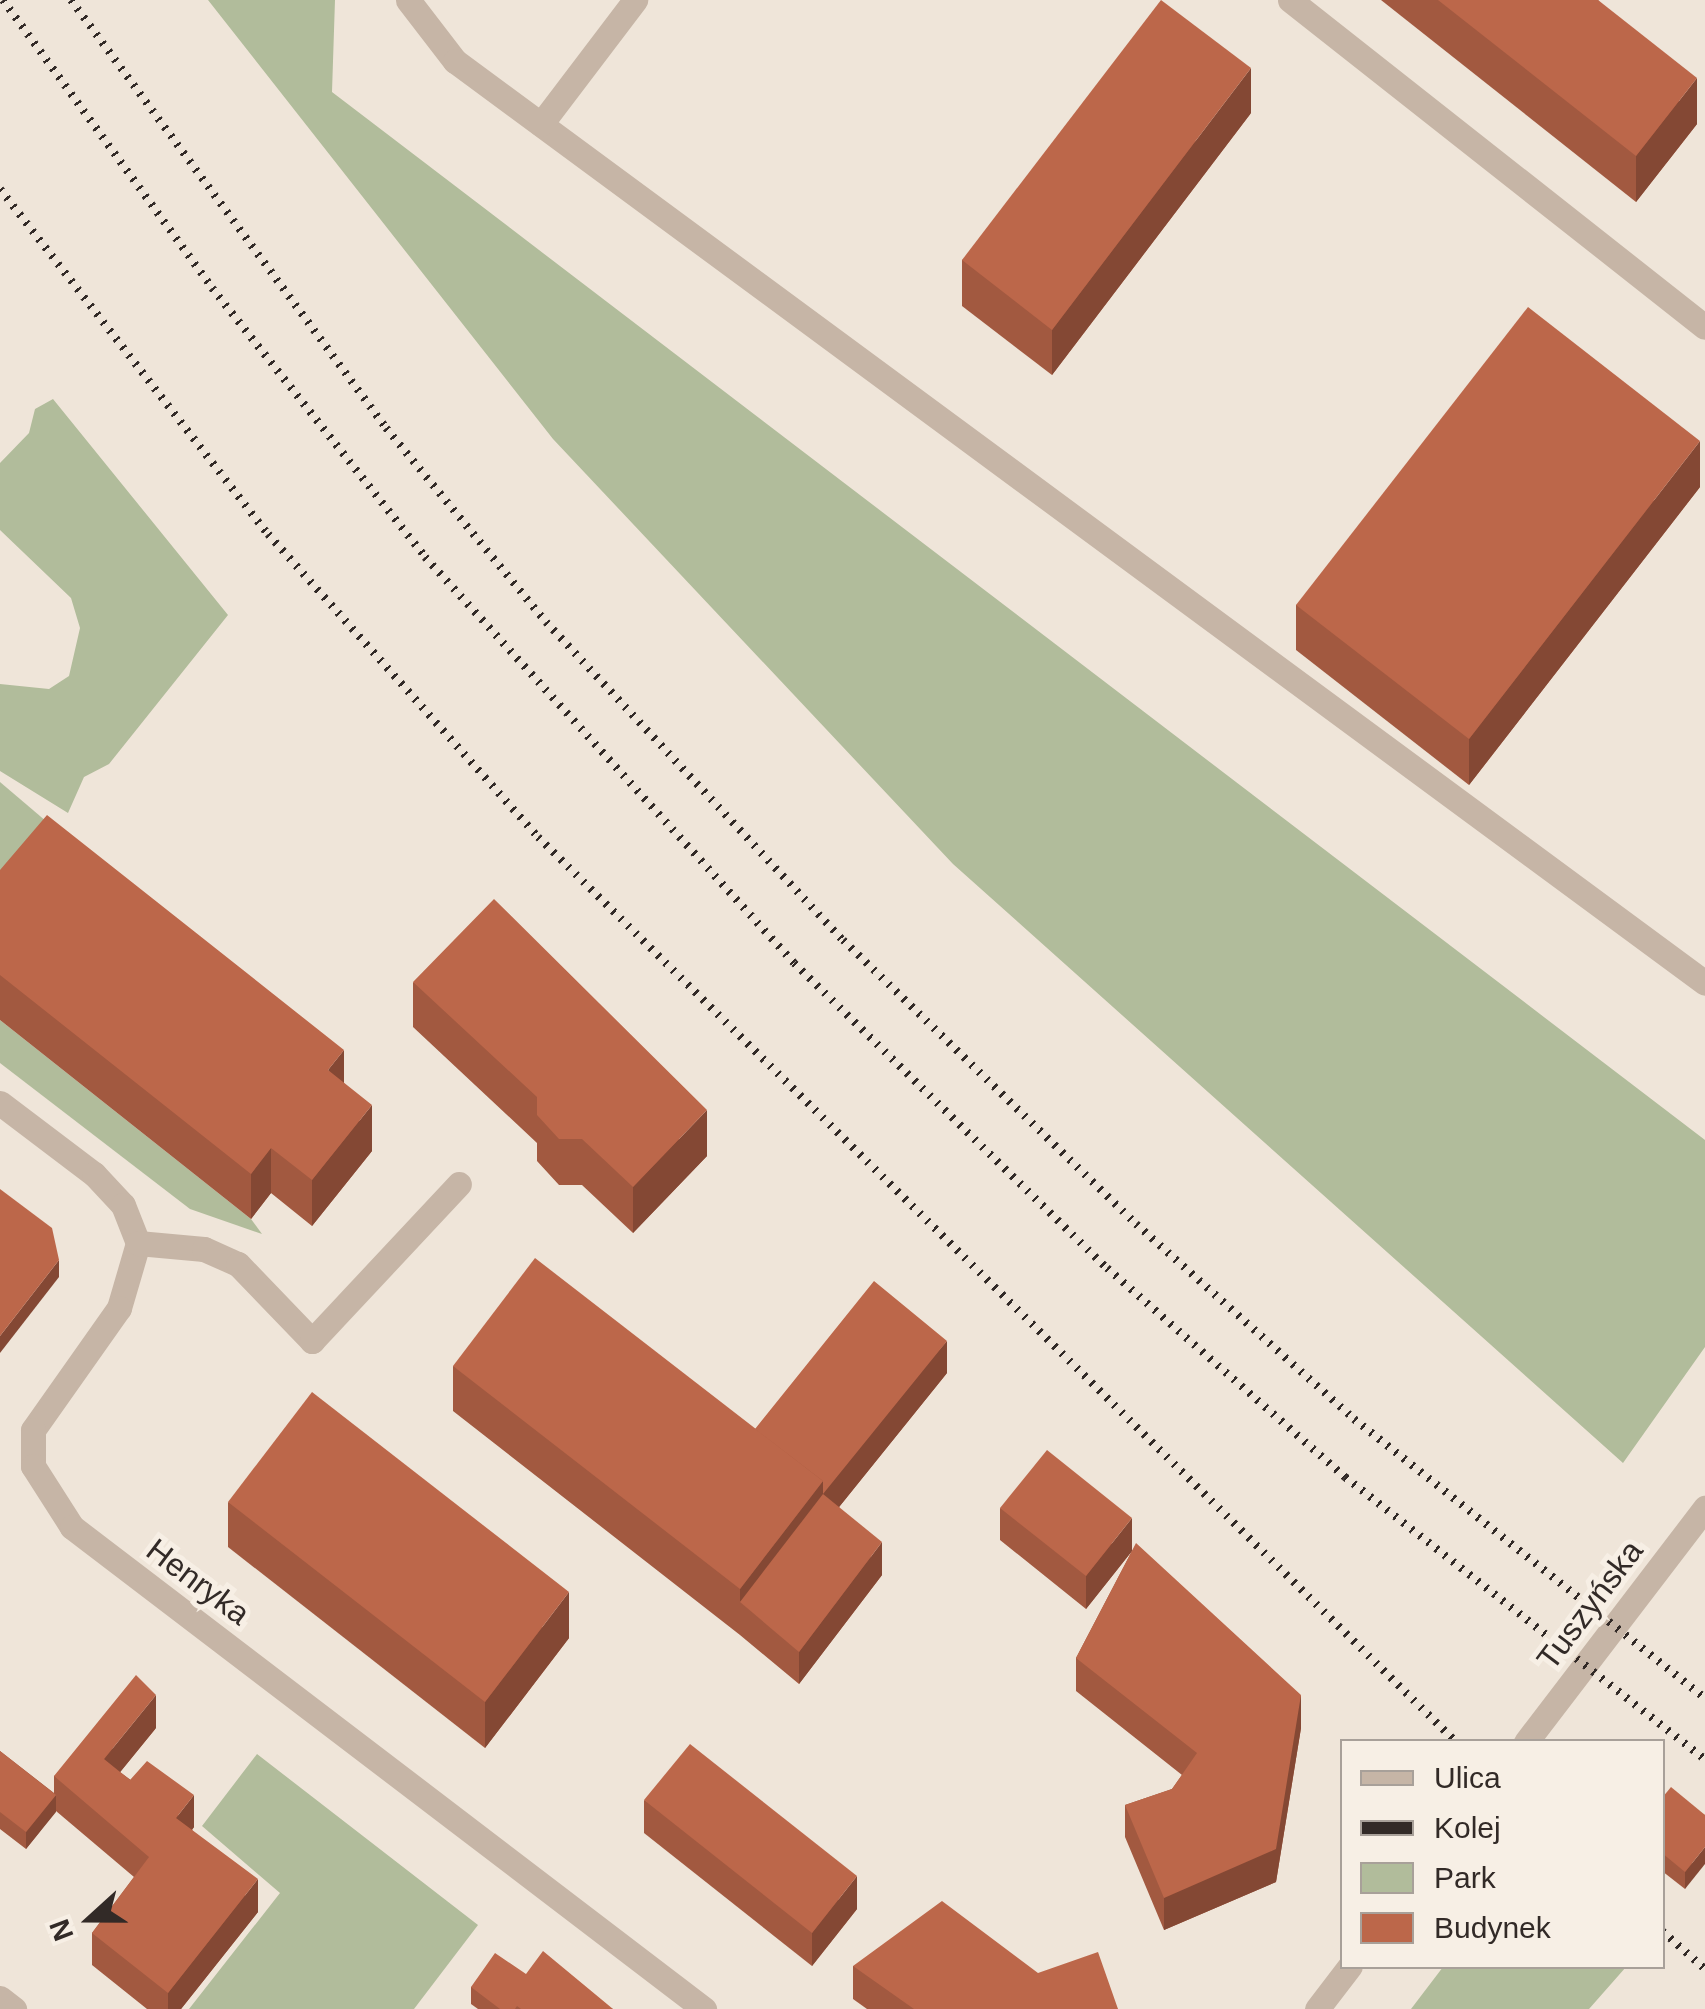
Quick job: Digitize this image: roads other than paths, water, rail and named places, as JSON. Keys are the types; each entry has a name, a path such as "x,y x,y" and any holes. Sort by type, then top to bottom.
{"street":[{"path":"408,0 455,61 1705,983"},
{"path":"541,124 635,0"},
{"path":"1290,0 1705,327"},
{"path":"0,1103 94,1174 123,1205 138,1242 204,1249 238,1264 312,1341 459,1184"},
{"name":"Henryka","path":"138,1242 119,1308 33,1430 33,1466 49,1497 72,1526 704,2009"},
{"name":"Tuszyńska","path":"1528,1739 1705,1508"},
{"path":"1317,2009 1348,1969"},
{"path":"0,1998 14,2009"}],"railway":[{"path":"3,0 212,288 425,557 794,963 1107,1268 1345,1477 1705,1759"},
{"path":"71,0 386,428 546,622 843,940 1136,1224 1354,1419 1705,1698"},
{"path":"0,189 268,534 538,837 1453,1739"},
{"path":"1665,1934 1705,1969"}]}
